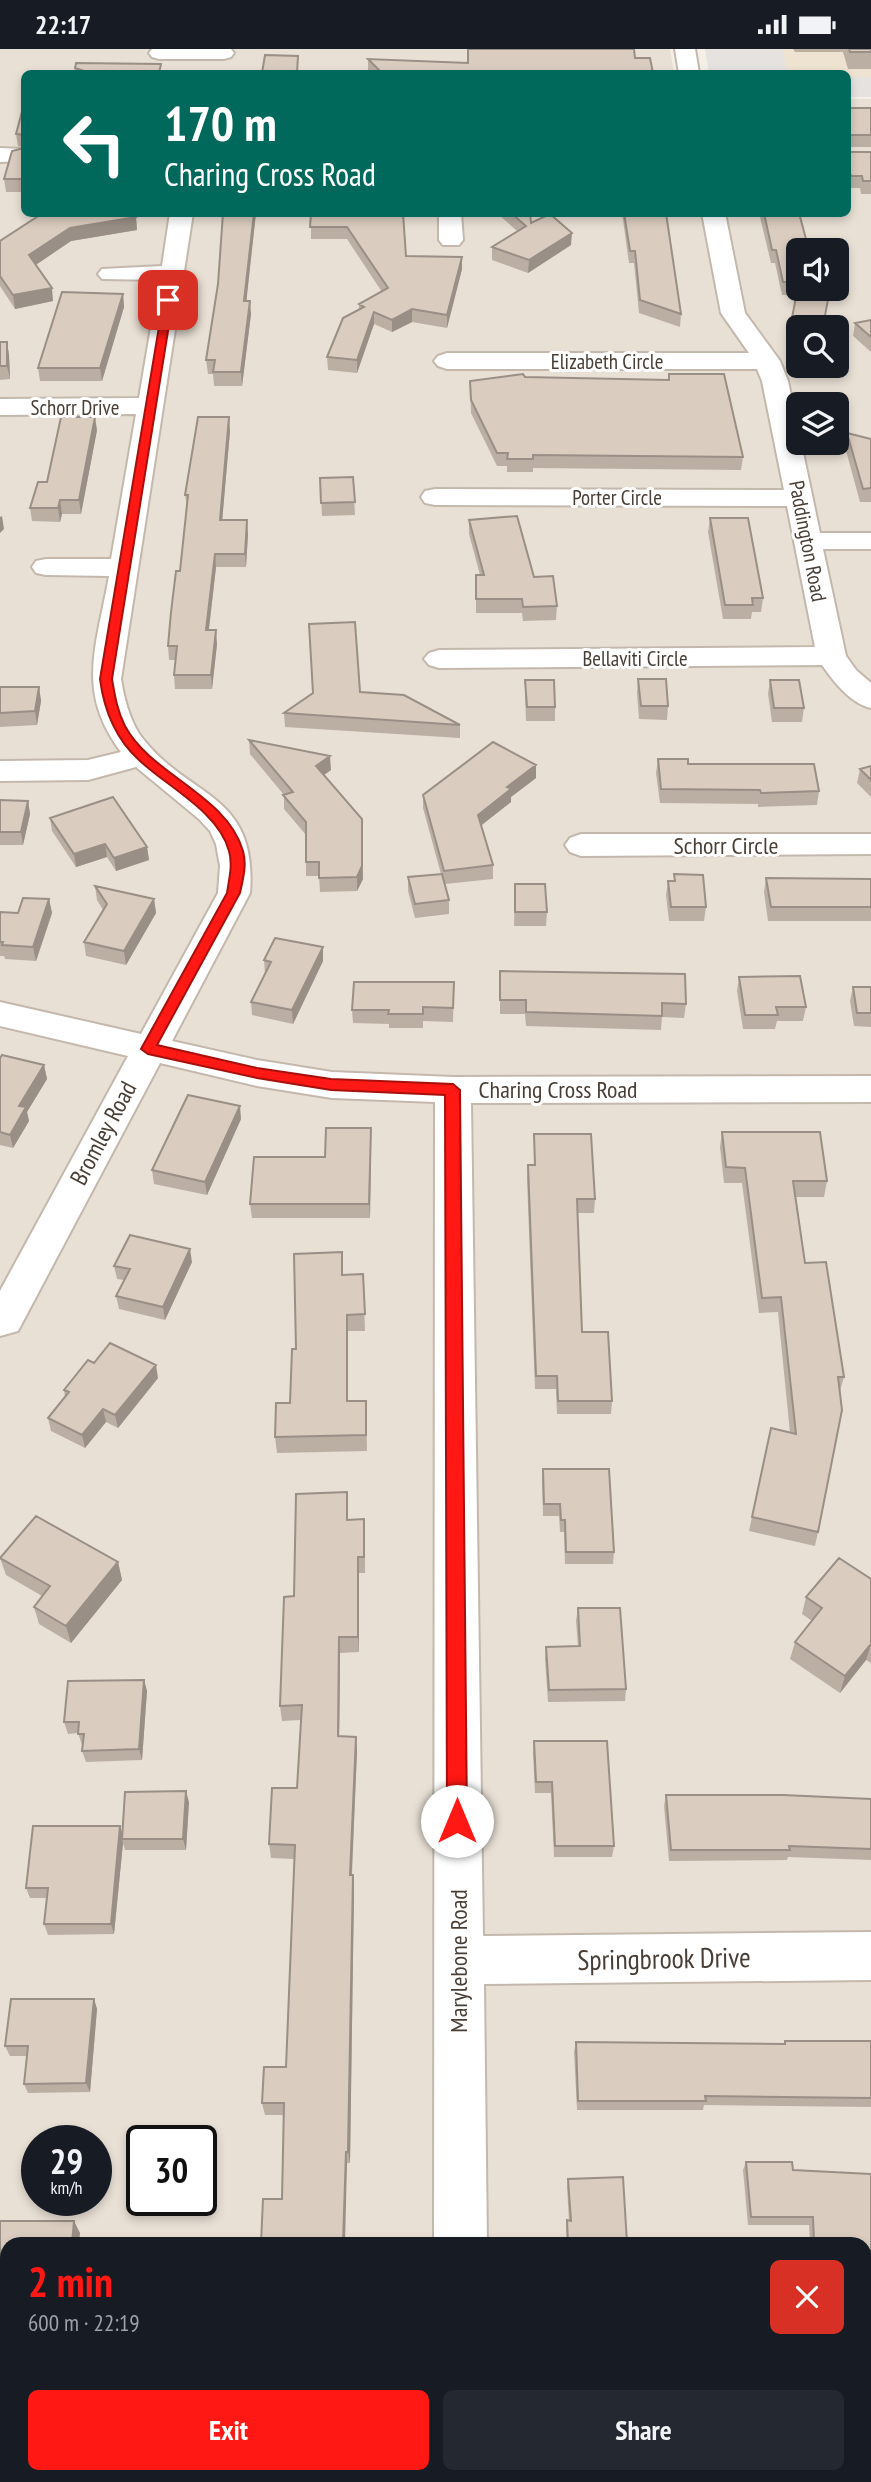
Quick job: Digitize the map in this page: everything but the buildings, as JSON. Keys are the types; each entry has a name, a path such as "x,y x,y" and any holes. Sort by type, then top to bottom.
{"street":[{"path":"685,49 688,70"},
{"path":"159,53 223,59"},
{"path":"0,155 21,155"},
{"name":"Bromley Road","path":"2,1319 233,893 238,870 236,852 230,836 206,807 142,756 120,729 110,704 106,679 181,217"},
{"path":"450,217 451,240"},
{"name":"Paddington Road","path":"714,217 733,313 767,361 775,381 831,656 845,676 871,699"},
{"path":"110,274 172,273"},
{"name":"Elizabeth Circle","path":"447,361 767,361"},
{"name":"Schorr Drive","path":"0,407 151,407"},
{"name":"Porter Circle","path":"435,497 800,498"},
{"path":"807,541 871,541"},
{"path":"46,567 124,568"},
{"name":"Bellaviti Circle","path":"439,659 831,656"},
{"path":"0,771 88,770 142,756"},
{"name":"Schorr Circle","path":"581,845 871,844"},
{"name":"Charing Cross Road","path":"0,1014 257,1073 331,1084 453,1090 871,1091"},
{"name":"Marylebone Road","path":"453,1090 461,2237"},
{"name":"Springbrook Drive","path":"458,1960 871,1956"}],"shaded area":[{"path":"0,49 670,49 674,70 21,70 21,217 851,217 851,99 871,99 871,2237 0,2237"},
{"path":"705,49 782,49 787,70 708,70"},
{"path":"707,49 871,49 871,97 851,97 851,70 710,70"},
{"path":"851,77 871,77 871,97 851,97"}],"route":[{"path":"168,300 106,679 110,704 120,729 142,756 206,807 230,836 236,852 238,870 233,893 148,1049 257,1073 331,1084 453,1090 457,1821"}]}
